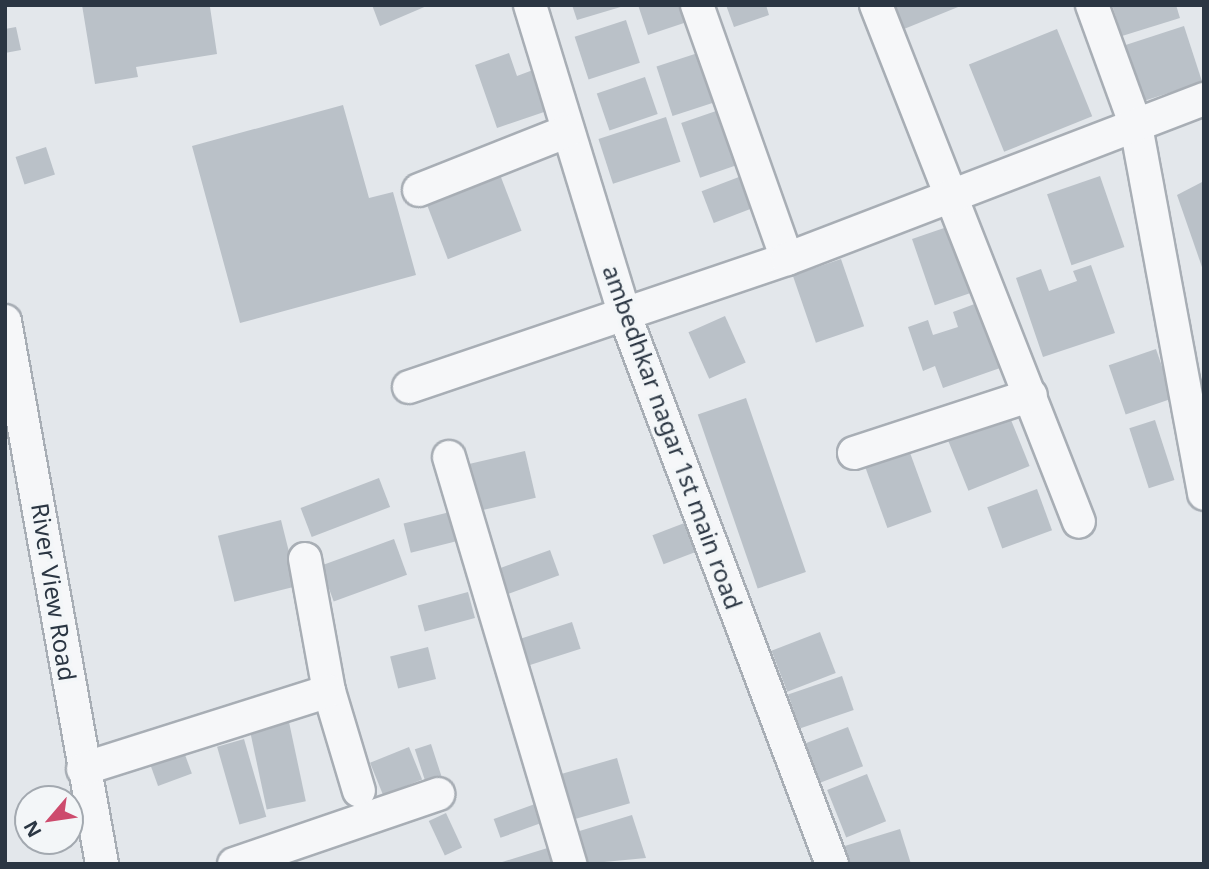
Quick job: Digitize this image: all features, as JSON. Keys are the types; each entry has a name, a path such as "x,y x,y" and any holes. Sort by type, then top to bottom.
{"street":[{"name":"ambedhkar nagar 1st main road","path":"530,5 625,316 832,864"},
{"path":"697,5 787,259"},
{"path":"876,5 955,196 1079,522"},
{"path":"1092,5 1136,126 1204,494"},
{"path":"409,387 787,259 1204,99"},
{"path":"419,190 568,131"},
{"name":"River View Road","path":"5,321 10,367 102,864"},
{"path":"854,453 1031,395"},
{"path":"449,457 570,864"},
{"path":"305,559 329,691 359,791"},
{"path":"83,769 329,691"},
{"path":"234,864 438,794"}],"building":[{"path":"82,5 210,7 217,54 136,67 138,77 95,84"},
{"path":"372,5 429,5 380,26"},
{"path":"572,5 624,5 624,6 577,20"},
{"path":"638,5 682,5 687,22 648,35"},
{"path":"726,5 766,5 769,15 734,27"},
{"path":"895,5 963,5 904,29"},
{"path":"1112,5 1176,5 1180,18 1122,36"},
{"path":"626,20 640,63 589,79 575,37"},
{"path":"1184,26 1202,82 1139,103 1120,47"},
{"path":"16,27 21,50 5,53 5,29"},
{"path":"1057,29 1092,116 1004,152 969,65"},
{"path":"704,51 720,100 673,116 656,66"},
{"path":"509,53 517,76 533,70 547,111 497,128 475,65"},
{"path":"645,77 658,114 609,130 597,94"},
{"path":"343,105 369,198 393,192 416,275 240,323 192,146"},
{"path":"719,110 738,165 700,178 681,123"},
{"path":"666,117 681,162 613,184 598,139"},
{"path":"46,147 55,175 25,184 16,157"},
{"path":"499,172 522,231 448,259 425,200"},
{"path":"752,172 764,204 714,223 702,191"},
{"path":"1100,176 1124,247 1071,265 1047,194"},
{"path":"1204,181 1204,270 1203,270 1177,195"},
{"path":"947,227 970,293 935,305 912,239"},
{"path":"841,259 864,326 816,343 793,276"},
{"path":"1091,265 1115,333 1043,357 1016,278 1041,269 1049,291 1077,281 1073,271"},
{"path":"980,302 1003,367 943,388 935,366 923,371 908,327 928,320 933,335 958,327 953,312"},
{"path":"725,316 746,363 709,379 688,332"},
{"path":"1156,349 1173,398 1126,414 1109,365"},
{"path":"746,398 806,572 758,589 698,415"},
{"path":"1009,415 1030,466 968,491 948,440"},
{"path":"1155,420 1174,480 1149,488 1129,428"},
{"path":"909,450 932,512 887,528 865,466"},
{"path":"525,451 536,498 474,512 464,465"},
{"path":"379,478 390,507 312,537 301,508"},
{"path":"1037,489 1052,530 1002,548 987,507"},
{"path":"454,511 461,540 411,553 404,524"},
{"path":"281,520 297,586 234,602 218,536"},
{"path":"687,522 698,551 664,564 652,535"},
{"path":"394,539 407,575 334,601 321,566"},
{"path":"550,550 559,575 503,596 494,571"},
{"path":"468,592 475,618 425,632 418,605"},
{"path":"572,622 581,649 525,667 516,640"},
{"path":"820,632 836,673 787,692 771,651"},
{"path":"428,647 436,679 398,688 390,656"},
{"path":"842,676 854,710 800,729 788,695"},
{"path":"289,722 306,801 267,810 250,730"},
{"path":"848,727 863,766 820,783 805,743"},
{"path":"244,739 266,817 239,825 217,747"},
{"path":"431,744 442,777 426,783 415,749"},
{"path":"409,747 422,779 383,795 370,763"},
{"path":"184,752 192,774 158,786 150,764"},
{"path":"617,758 630,803 574,819 561,774"},
{"path":"867,774 886,821 846,837 827,790"},
{"path":"535,804 542,823 500,838 494,819"},
{"path":"446,813 462,847 445,855 429,821"},
{"path":"632,815 646,858 583,864 573,833"},
{"path":"900,829 911,864 845,864 835,849"},
{"path":"554,846 560,864 499,864 499,863"}]}
